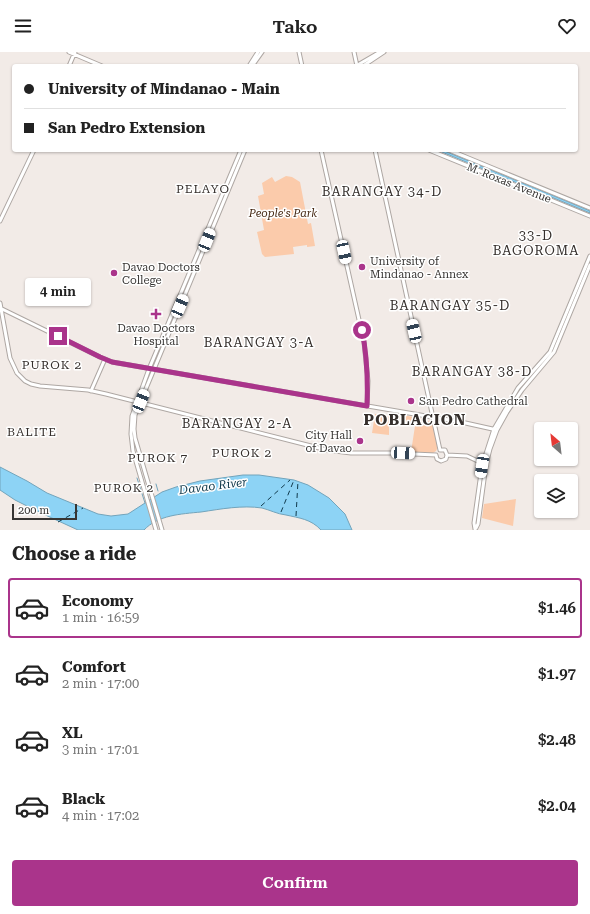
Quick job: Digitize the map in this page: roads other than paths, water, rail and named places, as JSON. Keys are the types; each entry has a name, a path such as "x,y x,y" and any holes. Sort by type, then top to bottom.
{"main road":[{"path":"69,52 75,53 98,64"},
{"path":"252,64 258,52"},
{"path":"253,64 262,52"},
{"path":"299,52 302,64"},
{"path":"354,52 356,64"},
{"path":"362,64 380,52"},
{"path":"362,64 384,52"},
{"path":"70,64 75,53"},
{"path":"355,60 362,64"},
{"path":"354,64 355,60"},
{"path":"0,221 33,152"},
{"path":"162,530 135,438 135,415 149,369 240,152"},
{"path":"156,530 133,450 131,424 133,412 154,370 244,152"},
{"path":"321,152 364,342 368,381 367,406"},
{"path":"375,152 440,450"},
{"name":"M. Roxas Avenue","path":"434,152 590,216"},
{"name":"M. Roxas Avenue","path":"454,152 590,208"},
{"path":"475,530 474,523 484,464 495,430 518,388 550,352 590,256"},
{"path":"495,430 522,390 554,352 590,266"},
{"path":"0,303 10,358 14,368 23,379 29,383 40,386 91,391 327,450 351,453 436,455"},
{"path":"2,309 105,360 154,370 434,417 495,430"},
{"path":"91,391 105,360"},
{"path":"436,455 440,450"},
{"path":"440,450 446,451 447,455"},
{"path":"436,455 437,459 441,461 446,459 447,455"},
{"path":"447,455 467,456 484,464"}],"water":[{"path":"442,152 447,152 571,203 590,211 590,213"},
{"name":"Davao River","path":"0,467 47,493 98,514 111,516 128,514 162,492 200,481 243,475 259,475 294,480 308,485 329,498 345,514 352,530 321,530 313,523 296,517 262,508 239,507 170,516 156,521 144,530 78,530 15,500 0,490"}],"waterway":[{"path":"137,478 145,503"},
{"path":"156,484 158,491"}],"place":[{"name":"University of Mindanao - Annex","path":"362,267"},
{"name":"Davao Doctors College","path":"114,273"},
{"name":"Davao Doctors Hospital","path":"156,314"},
{"name":"San Pedro Cathedral","path":"411,401"},
{"name":"City Hall of Davao","path":"360,441"}],"district":[{"name":"PELAYO","path":"203,189"},
{"name":"BARANGAY 34-D","path":"382,191"},
{"name":"33-D BAGOROMA","path":"536,242"},
{"name":"BARANGAY 35-D","path":"450,305"},
{"name":"BARANGAY 3-A","path":"259,342"},
{"name":"PUROK 2","path":"52,365"},
{"name":"BARANGAY 38-D","path":"472,371"},
{"name":"POBLACION","path":"415,420"},
{"name":"BARANGAY 2-A","path":"237,423"},
{"name":"BALITE","path":"32,432"},
{"name":"PUROK 2","path":"242,453"},
{"name":"PUROK 7","path":"158,458"},
{"name":"PUROK 2","path":"124,488"}],"park label":[{"name":"People's Park","path":"283,213"}]}
